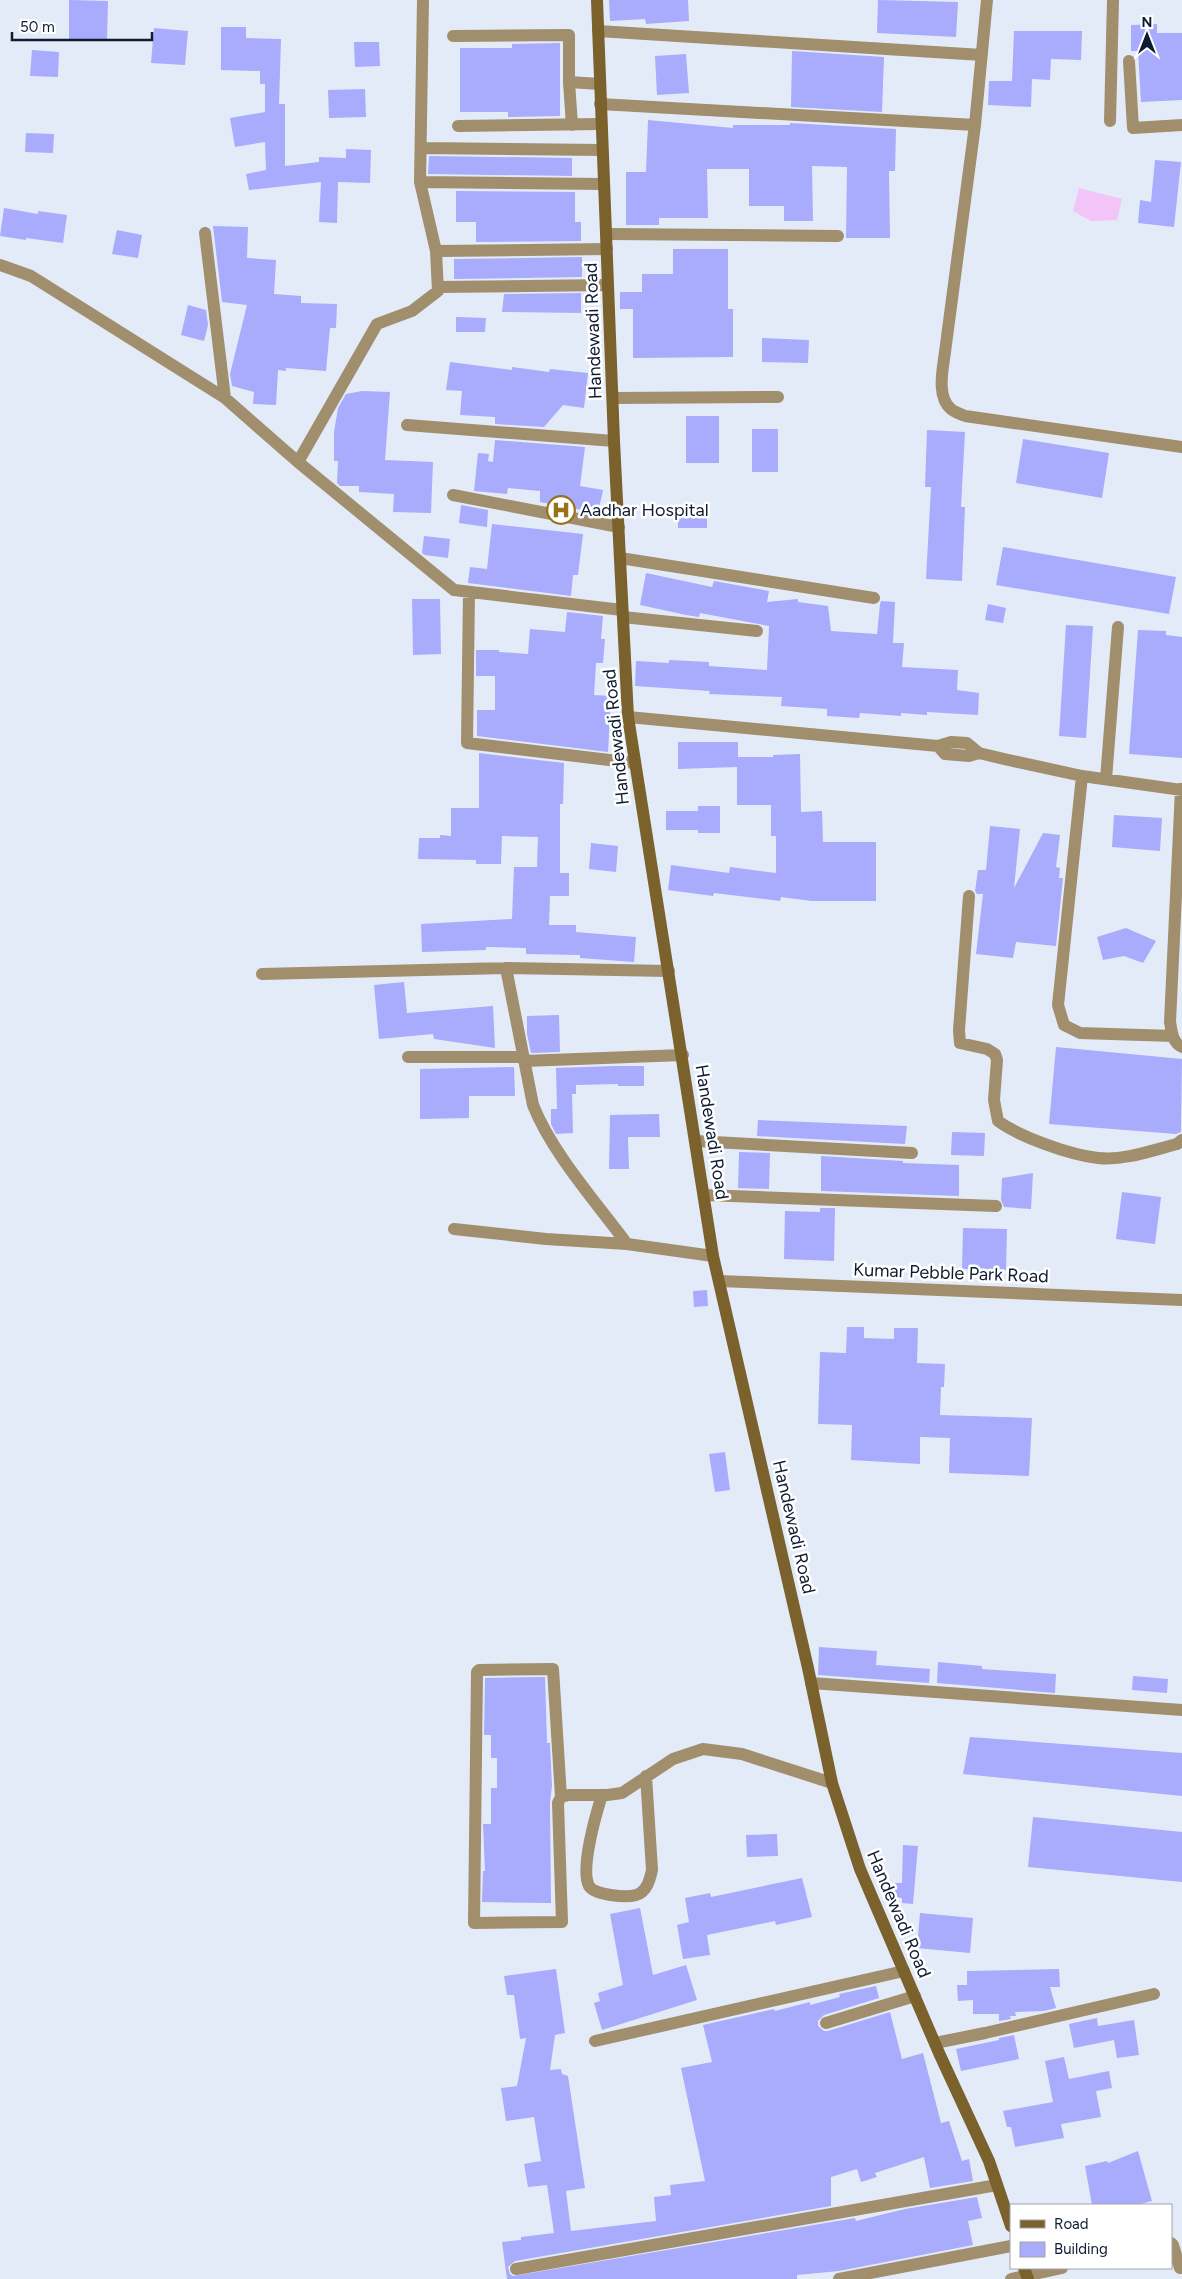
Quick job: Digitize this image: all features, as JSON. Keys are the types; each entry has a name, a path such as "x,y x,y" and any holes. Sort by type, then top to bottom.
{"main road":[{"name":"Handewadi Road","path":"597,0 614,441 628,717 683,1055 713,1256 811,1683 832,1783 860,1869 934,2043 989,2161 1010,2223"}],"street":[{"path":"298,462 377,324 412,311 438,291 436,251 420,182 423,0"},
{"path":"987,0 975,125 943,374 944,398 950,409 965,416 1182,447"},
{"path":"1110,121 1113,0"},
{"path":"598,31 982,55"},
{"path":"454,36 569,35 569,82 572,125"},
{"path":"1129,61 1133,128 1182,126"},
{"path":"569,82 600,84"},
{"path":"600,104 975,125"},
{"path":"458,126 601,124"},
{"path":"421,148 602,150"},
{"path":"420,182 604,184"},
{"path":"205,233 226,398"},
{"path":"606,234 838,236"},
{"path":"436,251 607,249"},
{"path":"0,264 31,276 226,398 298,462 454,590 757,631"},
{"path":"438,287 608,285"},
{"path":"613,398 778,397"},
{"path":"407,425 614,441"},
{"path":"454,495 619,527"},
{"path":"620,558 874,598"},
{"path":"469,592 467,743 634,762"},
{"path":"1106,779 1118,627"},
{"path":"628,717 938,746 951,742 967,743 979,753 1082,776 1181,789 1170,1022 1176,1044 1182,1048"},
{"path":"1082,776 1058,1005 1064,1025 1080,1033 1173,1036"},
{"path":"969,896 959,1030 960,1043 987,1049 995,1054 997,1060 994,1100 998,1121 1012,1131 1070,1152 1099,1159 1130,1156 1177,1144 1182,1140"},
{"path":"262,974 506,968 668,971"},
{"path":"506,968 533,1105 539,1120 554,1145 627,1244"},
{"path":"408,1057 524,1059 683,1055"},
{"path":"696,1141 912,1153"},
{"path":"704,1195 996,1206"},
{"path":"454,1229 546,1239 627,1244 713,1256"},
{"name":"Kumar Pebble Park Road","path":"719,1281 1182,1300"},
{"path":"561,1797 553,1669 478,1670 474,1923 562,1922 558,1803 561,1797 622,1793 673,1759 703,1749 742,1754 832,1783"},
{"path":"811,1683 1182,1710"},
{"path":"602,1795 593,1822 586,1872 588,1884 592,1891 600,1894 636,1895 643,1891 650,1881 652,1870 646,1776"},
{"path":"595,2041 904,1971"},
{"path":"934,2043 1154,1994"},
{"path":"826,2023 914,1996"},
{"path":"516,2269 997,2185"},
{"path":"1172,2244 1181,2270"},
{"path":"838,2279 1010,2246"},
{"path":"1011,2279 1026,2274 1056,2269"}],"shaded area":[{"path":"1079,188 1122,199 1117,220 1091,221 1073,211"}],"building":[{"path":"69,0 108,1 107,41 69,40"},
{"path":"609,0 688,0 689,21 646,24 645,19 610,21"},
{"path":"878,0 958,2 956,37 877,33"},
{"path":"1157,24 1157,33 1182,33 1182,100 1141,102 1138,51 1131,51 1131,25"},
{"path":"221,27 246,27 246,38 281,39 279,104 285,104 285,166 319,162 319,157 346,158 346,149 371,150 370,183 338,182 337,223 319,222 321,182 249,190 246,174 266,170 265,142 235,147 230,118 265,112 265,84 260,84 260,71 221,70"},
{"path":"154,28 188,31 185,65 151,63"},
{"path":"1014,31 1082,31 1081,60 1051,59 1050,80 1032,79 1031,107 988,105 989,81 1012,81"},
{"path":"354,42 379,42 380,66 355,67"},
{"path":"560,43 560,116 508,117 508,112 460,112 460,48 512,48 512,44"},
{"path":"32,50 59,52 58,77 30,76"},
{"path":"792,51 884,57 882,112 791,107"},
{"path":"686,54 689,93 657,95 655,56"},
{"path":"365,89 366,117 329,118 328,90"},
{"path":"648,120 733,128 733,125 790,125 790,123 896,129 895,171 889,171 890,238 846,238 847,167 812,166 813,221 784,221 784,206 749,206 749,169 707,169 708,218 659,218 659,225 626,225 626,172 646,172"},
{"path":"26,133 54,134 53,153 25,152"},
{"path":"429,156 572,158 572,176 428,174"},
{"path":"1155,160 1181,162 1174,227 1138,223 1140,200 1151,202"},
{"path":"456,191 575,192 575,222 581,222 581,241 476,242 476,222 456,222"},
{"path":"4,208 38,214 38,211 67,215 63,243 0,236"},
{"path":"213,226 248,227 247,258 276,260 274,294 301,296 301,303 337,304 336,328 330,328 326,371 286,368 286,371 278,370 276,405 253,404 254,392 232,386 230,374 247,305 222,302"},
{"path":"117,230 142,235 138,258 112,254"},
{"path":"673,249 728,249 728,309 733,309 733,357 633,358 633,309 620,309 620,292 642,292 642,274 673,274"},
{"path":"582,257 582,277 454,279 454,259"},
{"path":"581,293 581,313 502,312 504,294"},
{"path":"188,305 206,310 208,325 204,341 181,335"},
{"path":"456,317 486,318 485,332 456,332"},
{"path":"762,338 809,340 808,363 762,362"},
{"path":"450,362 512,370 512,367 549,372 550,369 588,373 584,408 563,405 544,427 495,424 495,417 460,415 462,391 446,390"},
{"path":"362,391 390,392 385,460 433,462 431,513 393,512 394,494 359,492 359,486 340,486 337,483 338,461 334,461 334,432 338,408 346,394"},
{"path":"686,416 719,416 719,463 686,463"},
{"path":"752,429 778,429 778,472 752,472"},
{"path":"927,430 965,432 961,507 965,507 962,581 926,579 931,487 925,487"},
{"path":"1023,439 1109,453 1102,498 1016,483"},
{"path":"495,440 585,447 580,486 603,490 598,513 540,502 540,491 508,488 507,494 474,491 478,453 489,454 488,461 493,462"},
{"path":"461,505 488,510 487,527 459,523"},
{"path":"678,508 707,508 707,528 678,528"},
{"path":"492,524 583,534 578,575 573,575 571,596 468,583 470,567 487,569"},
{"path":"424,536 450,539 448,558 422,553"},
{"path":"1003,547 1176,577 1169,614 996,585"},
{"path":"646,573 712,587 714,581 769,591 767,602 798,599 798,602 828,606 831,631 877,634 881,601 895,602 893,643 904,643 902,667 958,670 957,690 979,693 978,715 927,712 927,715 901,713 901,716 860,713 859,718 827,716 827,709 781,706 782,697 709,694 710,691 635,686 636,661 669,663 669,660 709,662 709,666 767,670 769,626 700,613 699,617 686,615 640,605"},
{"path":"412,599 440,599 441,654 413,655"},
{"path":"988,604 1006,608 1003,623 985,620"},
{"path":"567,612 603,616 601,639 605,639 603,663 596,663 594,695 611,696 608,752 477,736 477,710 495,710 495,676 476,676 476,650 499,650 499,652 528,654 530,629 565,632"},
{"path":"1066,625 1093,626 1086,738 1059,736"},
{"path":"1138,630 1166,631 1166,635 1182,637 1182,758 1129,754"},
{"path":"678,742 738,742 738,757 773,757 773,755 800,754 801,812 822,811 823,842 876,842 876,901 812,901 781,897 780,901 714,893 713,896 668,890 671,865 729,873 730,867 776,873 776,836 771,836 771,805 737,805 737,767 678,769"},
{"path":"479,753 564,763 563,804 560,804 560,873 569,873 569,896 550,896 549,925 576,925 576,932 636,937 634,962 580,958 580,955 526,954 526,948 486,947 486,950 422,952 421,924 512,919 514,867 537,867 538,837 502,836 501,864 476,864 476,860 418,859 419,838 440,838 440,835 451,836 451,808 479,808"},
{"path":"698,806 720,806 720,833 698,833 698,830 666,830 666,811 698,811"},
{"path":"1114,815 1162,818 1160,851 1112,847"},
{"path":"990,826 1020,829 1014,888 1043,833 1060,835 1056,867 1060,868 1059,878 1063,878 1056,946 1016,942 1013,958 976,954 983,894 977,894 975,891 978,870 986,870"},
{"path":"591,843 618,846 616,872 589,869"},
{"path":"1126,928 1156,941 1143,963 1124,956 1103,960 1097,937"},
{"path":"404,982 407,1013 493,1006 495,1048 434,1039 433,1034 379,1039 374,985"},
{"path":"559,1015 560,1052 531,1053 527,1034 527,1016"},
{"path":"1056,1047 1182,1059 1181,1132 1176,1134 1049,1124"},
{"path":"644,1066 644,1086 618,1086 618,1084 576,1085 576,1094 572,1094 573,1133 556,1134 551,1124 551,1109 557,1109 556,1068"},
{"path":"514,1067 515,1096 469,1096 469,1118 420,1119 420,1069"},
{"path":"659,1114 660,1137 628,1137 629,1169 609,1169 610,1115"},
{"path":"758,1120 907,1126 905,1144 757,1136"},
{"path":"952,1132 985,1133 984,1156 951,1155"},
{"path":"739,1152 770,1153 769,1189 738,1188"},
{"path":"821,1156 903,1161 903,1163 959,1165 959,1196 821,1191"},
{"path":"1033,1173 1031,1209 1004,1207 1001,1200 1002,1178"},
{"path":"1122,1192 1161,1197 1155,1244 1116,1239"},
{"path":"820,1208 835,1208 834,1261 784,1259 785,1211 820,1212"},
{"path":"963,1228 1007,1229 1006,1270 962,1269"},
{"path":"707,1290 708,1306 694,1307 693,1291"},
{"path":"847,1327 864,1327 864,1338 894,1339 894,1328 918,1328 917,1363 945,1364 944,1387 941,1387 940,1415 1032,1418 1029,1476 949,1473 950,1438 920,1437 920,1464 851,1460 852,1425 818,1424 820,1352 846,1353"},
{"path":"725,1452 730,1490 715,1492 709,1454"},
{"path":"819,1647 877,1651 876,1665 930,1669 929,1683 818,1675"},
{"path":"938,1662 982,1666 982,1669 1056,1674 1055,1693 937,1683"},
{"path":"1133,1676 1168,1679 1167,1693 1132,1690"},
{"path":"545,1677 547,1743 550,1743 552,1786 550,1803 551,1903 482,1902 483,1871 485,1871 483,1824 491,1824 491,1788 497,1788 497,1758 491,1758 491,1735 484,1735 485,1678"},
{"path":"970,1737 1182,1753 1182,1796 963,1774"},
{"path":"1033,1817 1182,1832 1182,1882 1028,1867"},
{"path":"777,1834 778,1856 747,1857 746,1835"},
{"path":"903,1845 918,1846 913,1904 902,1903 902,1898 894,1897 895,1883 902,1883"},
{"path":"802,1878 812,1917 776,1925 775,1921 707,1935 710,1955 683,1959 677,1925 689,1922 685,1898 710,1893 711,1897"},
{"path":"640,1908 653,1975 686,1965 697,2000 602,2030 594,2003 600,2001 598,1993 623,1985 610,1914"},
{"path":"920,1913 973,1918 970,1953 917,1948"},
{"path":"556,1969 565,2033 555,2035 550,2070 561,2069 562,2074 568,2076 585,2188 566,2191 571,2231 656,2221 654,2197 671,2195 670,2185 705,2181 681,2068 712,2062 703,2025 810,2002 810,2005 840,1997 839,1994 876,1986 879,1998 824,2015 818,2021 818,2026 824,2031 828,2031 890,2012 902,2059 923,2053 941,2123 949,2121 962,2161 969,2159 973,2181 930,2188 924,2157 875,2173 877,2177 861,2182 857,2169 831,2177 831,2206 515,2261 508,2267 510,2274 513,2276 855,2218 856,2221 905,2209 977,2197 982,2218 968,2221 973,2245 839,2271 797,2275 797,2279 507,2279 502,2242 521,2240 521,2237 554,2233 547,2185 528,2187 524,2164 541,2161 534,2117 506,2121 501,2088 517,2086 526,2038 520,2039 514,1995 507,1995 504,1976"},
{"path":"1059,1969 1060,1987 1050,1987 1056,2008 1044,2011 1015,2012 1016,2016 1010,2016 1011,2019 999,2021 999,2014 973,2014 973,2000 958,2001 957,1985 967,1985 967,1971"},
{"path":"1097,2018 1098,2026 1134,2020 1139,2055 1117,2058 1114,2040 1074,2048 1069,2024"},
{"path":"1014,2035 1019,2059 961,2071 956,2049"},
{"path":"1064,2057 1069,2079 1109,2071 1112,2088 1096,2091 1101,2117 1061,2124 1064,2138 1015,2147 1011,2127 1007,2127 1003,2111 1053,2102 1045,2061"},
{"path":"1138,2151 1152,2201 1140,2204 1092,2204 1085,2166 1107,2161 1108,2163"}],"place":[{"name":"Aadhar Hospital","path":"561,510"}]}
